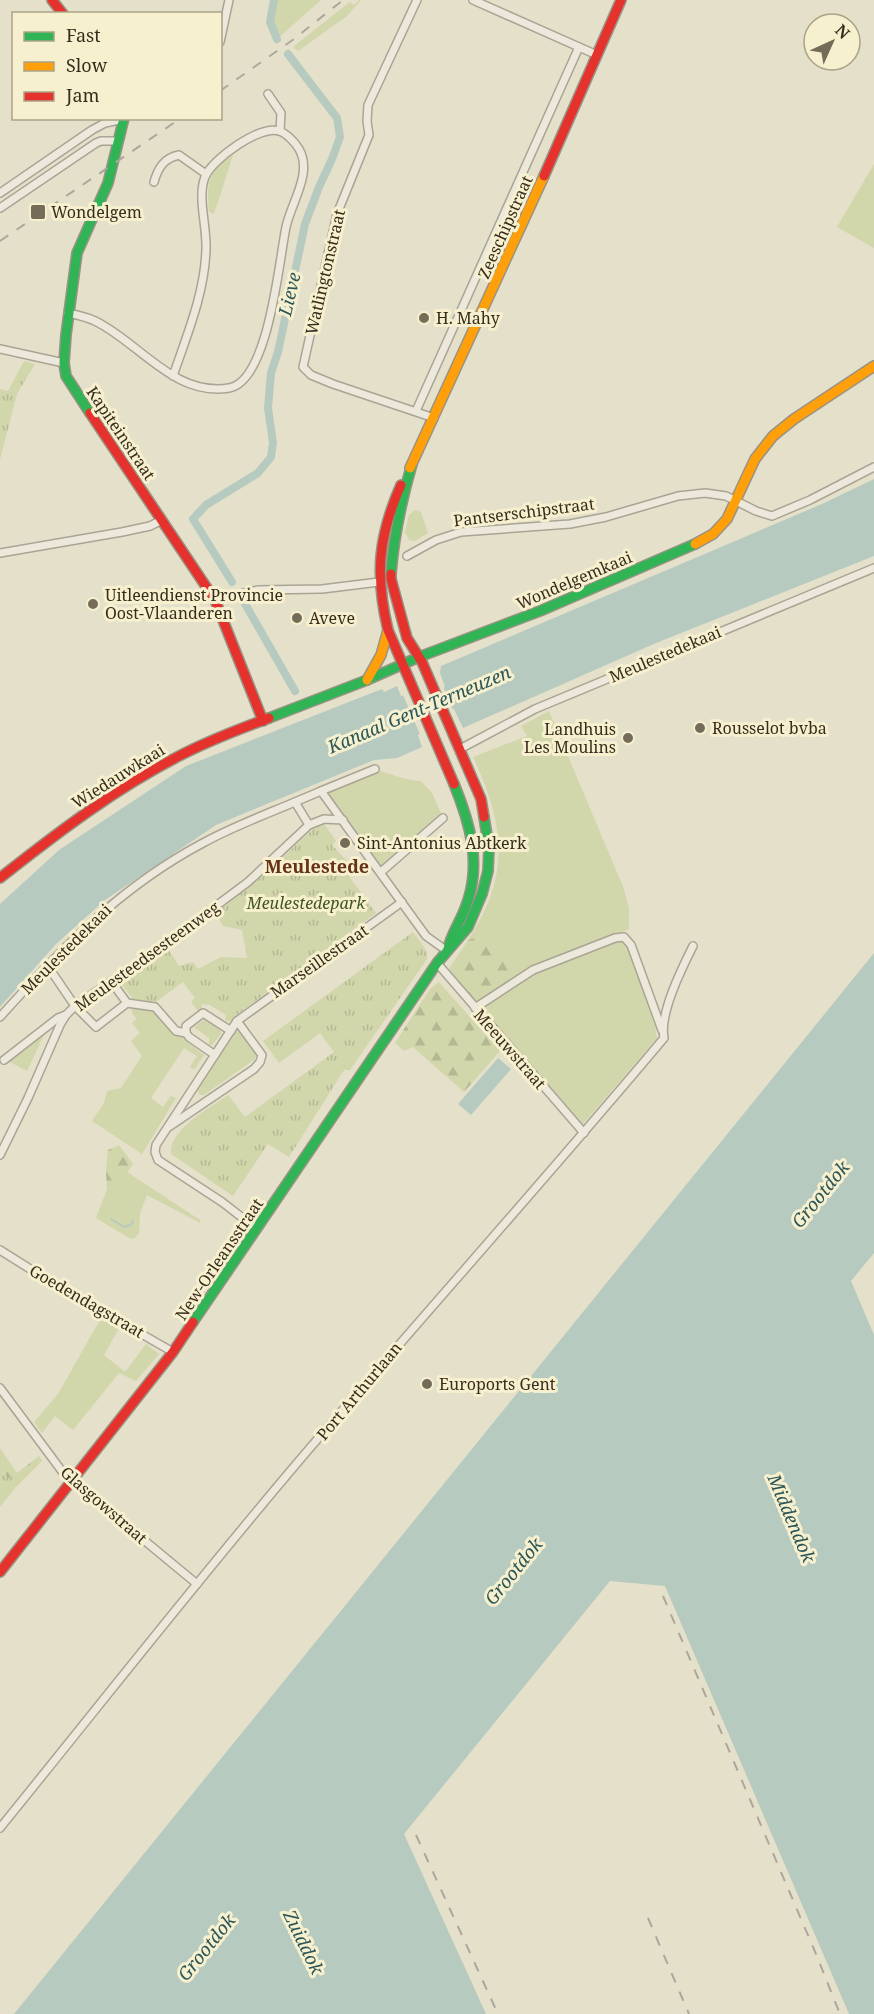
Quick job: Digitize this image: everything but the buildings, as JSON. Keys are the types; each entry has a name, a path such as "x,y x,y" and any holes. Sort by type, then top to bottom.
{"main road":[{"path":"52,0 61,12"},
{"name":"Zeeschipstraat","path":"402,665 382,608 378,554 383,532 396,497 540,186 621,0"},
{"name":"Kapiteinstraat","path":"124,120 108,183 77,253 68,313 64,363 66,376 215,600 263,721"},
{"path":"735,501 754,459 773,436 794,419 874,366"},
{"name":"Zeeschipstraat","path":"412,464 397,520 391,579 407,638 419,657"},
{"name":"Wondelgemkaai","path":"263,721 419,657 540,611 702,541 713,534 727,519 735,501"},
{"path":"367,680 381,655 388,630"},
{"name":"New-Orleansstraat","path":"0,1572 173,1352 437,963 468,927 482,894 488,872 487,825 481,800 419,657"},
{"name":"New-Orleansstraat","path":"402,665 437,744 469,826 474,854 471,891 460,921 449,939 447,951"},
{"name":"Wiedauwkaai","path":"0,878 68,825 139,779 214,739 263,721"}],"street":[{"path":"222,33 229,0"},
{"name":"Watlingtonstraat","path":"417,0 368,105 369,135 337,214 303,367 311,375 333,384 434,418"},
{"path":"473,0 597,55"},
{"path":"416,411 579,47"},
{"path":"268,94 281,113 280,131"},
{"path":"0,193 92,130 105,123 119,120"},
{"path":"68,313 94,320 173,376 189,384 203,388 230,388 239,385 260,354 271,316 287,223 303,177 303,157 300,150 280,131 264,131 213,163 206,174 202,194 207,247 204,272 189,331 173,376"},
{"path":"0,208 96,143 118,141"},
{"path":"154,182 162,164 179,155 206,174"},
{"path":"0,349 64,363"},
{"path":"735,501 756,512 772,516 810,500 874,467"},
{"name":"Pantserschipstraat","path":"407,556 436,540 461,532 570,524 606,517 678,496 705,493 726,496 735,501"},
{"path":"0,553 122,532 150,526 162,520"},
{"name":"Meulestedekaai","path":"460,749 535,709 874,568"},
{"path":"215,600 244,592 322,589 379,582"},
{"path":"375,768 321,791 426,936 447,951"},
{"name":"Meulestedekaai","path":"0,1017 47,965 115,901 177,858 205,842 321,791"},
{"path":"295,802 309,825 324,819 342,819"},
{"path":"381,872 443,818"},
{"name":"Meulesteedsesteenweg","path":"0,1155 66,1015 75,1006 141,962 248,882 309,825"},
{"name":"Marseillestraat","path":"257,1229 222,1202 158,1160 155,1152 156,1145 237,1021 402,902"},
{"path":"475,1008 533,970 615,938 624,937 631,945 662,1030"},
{"name":"Port Arthurlaan","path":"0,1828 197,1584 421,1318 584,1133 664,1038 662,1030 674,985 693,946"},
{"name":"Meeuwstraat","path":"437,963 584,1133"},
{"path":"47,965 75,1006 96,1027 127,1003 150,1005 155,1007 176,1031 186,1033 215,1055"},
{"path":"111,981 127,1003"},
{"path":"186,1033 186,1026 203,1013 231,1030"},
{"name":"Meulesteedsesteenweg","path":"4,1060 58,1018 66,1015"},
{"name":"Marseillestraat","path":"168,1128 254,1069 260,1062 261,1055 237,1021"},
{"path":"190,1094 196,1102 202,1104"},
{"name":"Goedendagstraat","path":"0,1250 54,1284 173,1352"},
{"name":"Glasgowstraat","path":"0,1388 64,1474 197,1584"}],"green space":[{"path":"274,0 321,0 277,39 270,22"},
{"path":"361,0 347,16 298,51 293,47 350,2 354,5"},
{"path":"233,155 214,214 209,212 210,179 218,167"},
{"path":"874,164 874,248 837,227"},
{"path":"24,361 35,364 17,394 0,460 0,389 8,391"},
{"path":"415,510 421,512 428,533 415,541 409,540 405,532 409,515"},
{"path":"549,711 624,889 629,909 629,929 532,967 518,975 493,946 488,935 468,940 491,894 499,850 492,805 473,757 527,736 521,726"},
{"path":"375,770 409,780 421,781 432,793 441,813 381,867 328,793 329,790"},
{"name":"Meulestedepark","path":"322,821 336,841 332,845 349,863 343,868 376,913 235,1016 231,1022 225,1020 226,1015 210,1005 202,1004 202,1009 198,1011 191,1002 195,998 183,982 156,1002 133,999 122,985 123,980 168,949 179,966 193,962 198,969 221,957 247,958 242,930 223,926 216,913 262,876"},
{"path":"413,932 425,948 427,959 350,1070 344,1070 289,1157 268,1144 233,1196 171,1154 172,1145 183,1128 228,1095 245,1117 334,1052 320,1033 279,1063 263,1041"},
{"path":"488,934 493,946 518,975 476,1003 449,969 468,940"},
{"path":"620,941 629,951 657,1038 583,1124 482,1009 537,972"},
{"path":"439,982 500,1051 464,1092 413,1047 404,1051 395,1043 430,989"},
{"path":"133,1005 154,1008 172,1030 204,1055 194,1070 190,1067 197,1056 184,1048 151,1098 163,1107 171,1096 176,1098 142,1154 92,1121 104,1103 107,1091 121,1088 142,1056 131,1041 140,1033 132,1023 137,1019 132,1013"},
{"path":"204,1020 221,1030 221,1034 209,1046 209,1038 194,1027"},
{"path":"236,1029 242,1031 257,1054 255,1059 204,1095 200,1095 196,1089"},
{"path":"45,1033 27,1071 8,1061"},
{"path":"119,1145 133,1164 120,1183 107,1189 108,1150"},
{"path":"127,1172 200,1220 200,1223 147,1195 140,1213 139,1233 135,1238 131,1239 96,1218 107,1189 120,1183"},
{"path":"101,1318 119,1328 104,1355 125,1372 146,1344 159,1354 136,1381 119,1373 73,1430 55,1416 42,1433 34,1422 58,1394"},
{"path":"0,1448 17,1473 8,1479 0,1468"},
{"path":"39,1456 42,1461 0,1507 0,1468 9,1479"}],"water":[{"name":"Kanaal Gent-Terneuzen","path":"874,479 874,556 656,643 463,728 454,709 419,724 422,732 418,735 422,747 397,758 374,760 216,825 105,900 56,944 0,1007 0,904 59,850 186,766 382,689 384,692 397,686 401,696 406,695 409,702 445,687 440,673 441,666 822,504"},
{"path":"874,953 874,1253 851,1281 874,1335 874,2014 849,2014 665,1586 610,1581 404,1834 486,2014 14,2014"},
{"path":"498,1058 511,1069 471,1115 458,1104"}],"pier":[{"path":"440,679 462,731 453,712 422,725 425,733 421,736 425,746 403,695 408,692 411,698 441,685"}],"waterway":[{"name":"Lieve","path":"274,0 270,22 277,39"},
{"name":"Lieve","path":"232,582 193,519 206,505 258,473 271,457 273,443 268,408 271,373 278,352 305,224 340,137 337,118 288,54"},
{"path":"244,602 295,691"},
{"path":"111,1219 124,1227 131,1225 133,1221"}],"railway":[{"path":"222,90 294,39 343,0"},
{"path":"0,241 178,120"},
{"path":"663,1596 840,2014"},
{"path":"416,1835 498,2014"},
{"path":"648,1918 689,2014"}],"traffic: fast":[{"path":"90,413 66,376 64,363 66,335 77,253 108,183 124,120"},
{"path":"391,574 398,518 412,464"},
{"path":"269,718 540,611 695,544"},
{"path":"448,949 466,906 473,875 469,829 454,784"},
{"path":"193,1322 437,963 468,927 482,894 488,871 489,848 484,817"}],"traffic: slow":[{"path":"410,468 544,176"},
{"path":"695,544 713,534 727,519 755,459 773,436 794,419 874,366"},
{"path":"367,680 381,655 388,630"}],"traffic: jam":[{"path":"52,0 61,12"},
{"path":"544,176 621,0"},
{"path":"90,413 215,600 263,721"},
{"path":"401,485 383,539 380,574 384,610 388,630 454,784"},
{"path":"391,574 407,638 422,662 481,799 484,817"},
{"path":"0,878 65,828 133,782 192,750 269,718"},
{"path":"0,1572 173,1352 193,1322"}],"place":[{"name":"Wondelgem","path":"38,212"},
{"name":"H. Mahy","path":"424,318"},
{"name":"Uitleendienst Provincie Oost-Vlaanderen","path":"93,604"},
{"name":"Aveve","path":"297,618"},
{"name":"Rousselot bvba","path":"700,728"},
{"name":"Landhuis Les Moulins","path":"628,738"},
{"name":"Sint-Antonius Abtkerk","path":"345,843"},
{"name":"Euroports Gent","path":"427,1384"}],"district":[{"name":"Meulestede","path":"317,866"}],"water label":[{"name":"Grootdok","path":"820,1194"},
{"name":"Middendok","path":"792,1518"},
{"name":"Grootdok","path":"513,1571"},
{"name":"Zuiddok","path":"304,1942"},
{"name":"Grootdok","path":"206,1947"}]}
